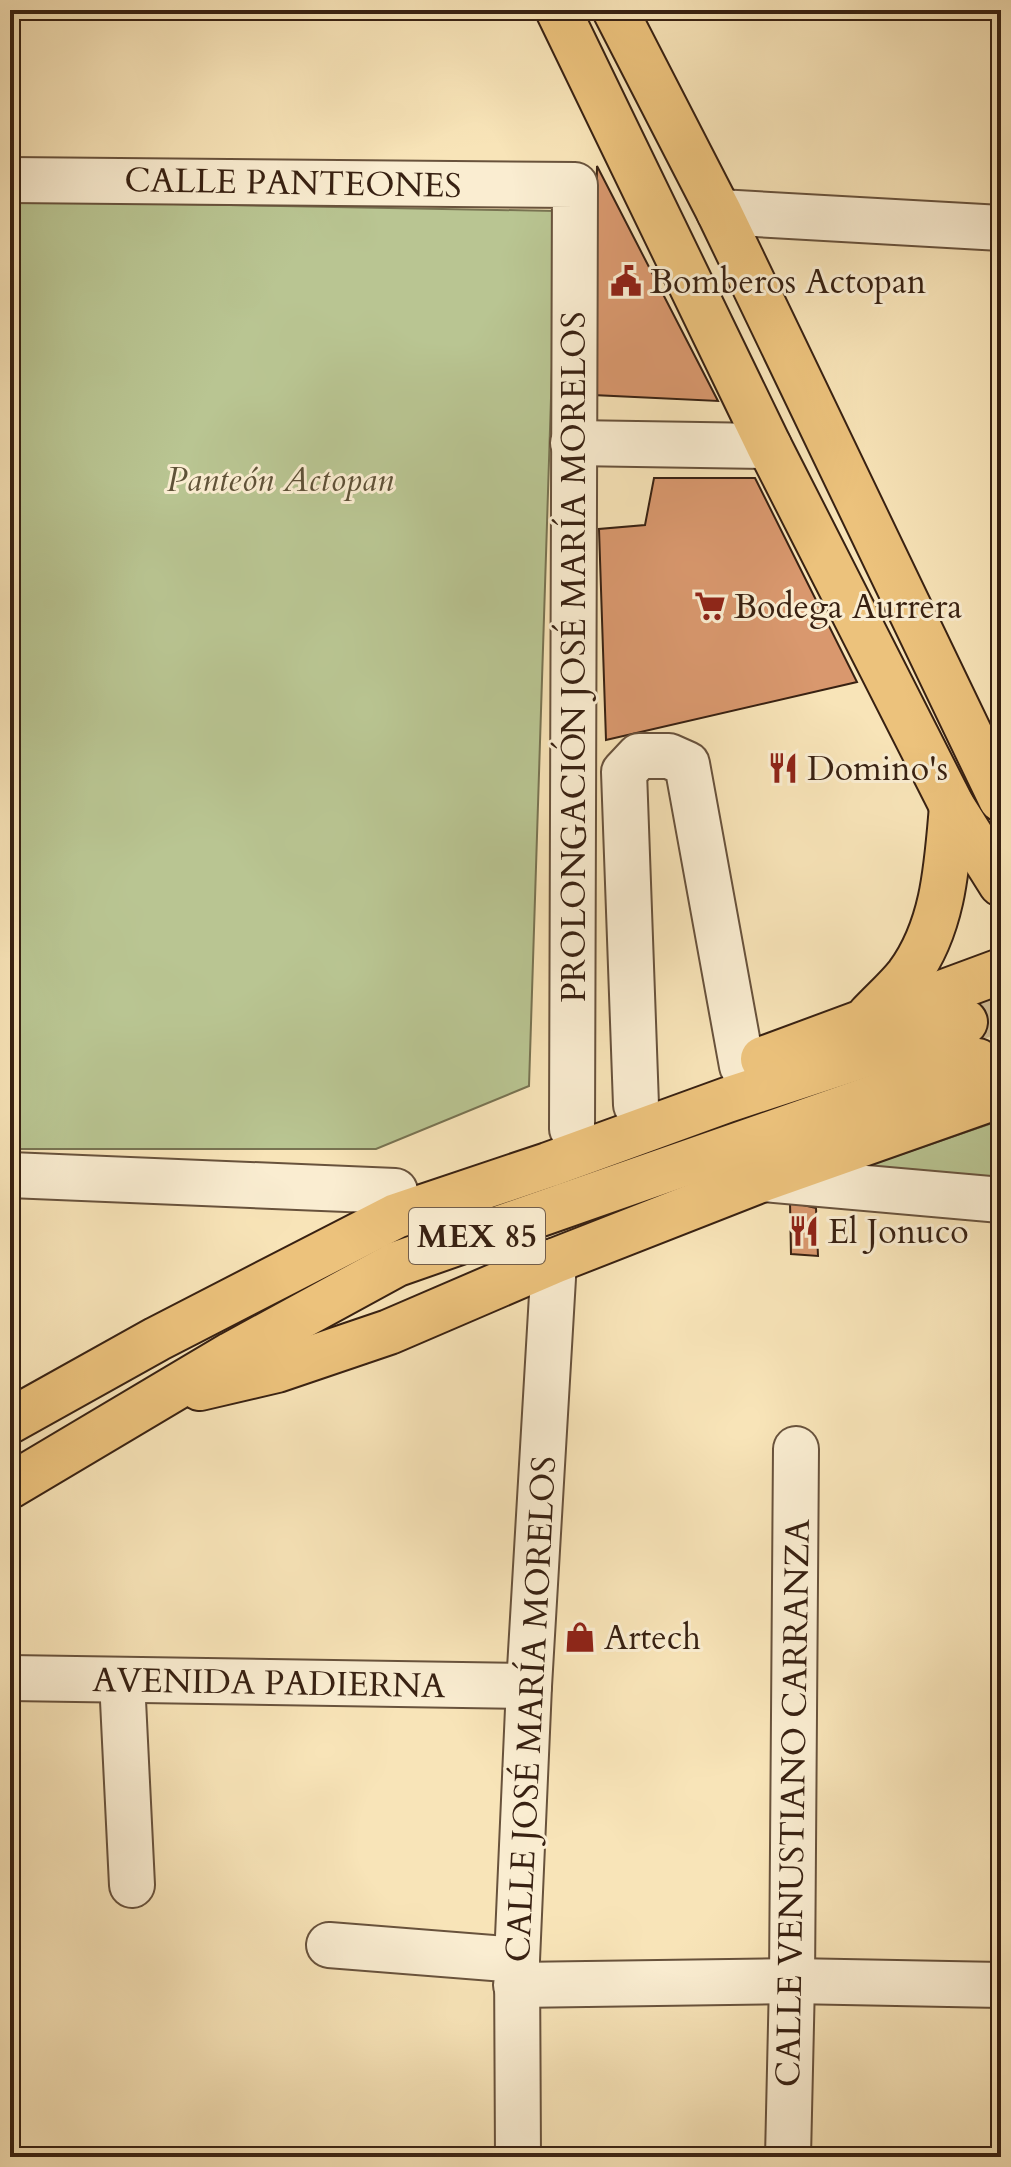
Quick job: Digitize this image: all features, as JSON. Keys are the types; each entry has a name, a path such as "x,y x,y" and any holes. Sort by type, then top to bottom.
{"main road":[{"path":"558,10 769,446 952,806 1001,884"},
{"path":"615,10 719,212 1001,799"},
{"path":"609,120 686,210 719,212"},
{"path":"863,1022 908,975 933,933 946,874 952,806"},
{"path":"157,1339 217,1286 395,1191 1001,971"},
{"path":"157,1399 277,1370 389,1332 554,1261 763,1179 956,1110 990,1074 997,1043 991,1026 972,1005 951,998 924,999"},
{"path":"956,1110 982,1059"},
{"name":"MEX 85","path":"10,1421 157,1339 396,1216 727,1100 982,1059"},
{"name":"MEX 85","path":"10,1486 232,1354 397,1264 982,1059"}],"street":[{"name":"CALLE PANTEONES","path":"10,180 575,185"},
{"name":"PROLONGACIÓN JOSÉ MARÍA MORELOS","path":"572,1129 575,185"},
{"path":"719,212 1001,228"},
{"path":"573,443 769,446"},
{"path":"636,1105 624,772 639,756 669,756 687,764 742,1066"},
{"path":"10,1175 395,1191"},
{"path":"763,1179 1001,1200"},
{"name":"CALLE JOSÉ MARÍA MORELOS","path":"518,2157 517,1973 529,1686 554,1261"},
{"name":"CALLE VENUSTIANO CARRANZA","path":"788,2157 796,1449"},
{"name":"AVENIDA PADIERNA","path":"10,1678 529,1686"},
{"path":"122,1680 132,1885"},
{"path":"329,1945 517,1973 1001,1985"}],"green space":[{"name":"Panteón Actopan","path":"10,201 557,211 529,1086 376,1149 10,1149"},
{"path":"1001,1120 1001,1180 861,1168"}],"building":[{"name":"Bomberos Actopan","path":"597,166 718,401 593,395"},
{"name":"Bodega Aurrera","path":"654,478 755,478 857,682 606,740 599,529 645,525"},
{"name":"El Jonuco","path":"790,1202 816,1208 818,1256 791,1254"}],"tunnel":[{"path":"965,1022 1001,1010"}],"place":[{"name":"Bomberos Actopan","path":"626,281"},
{"name":"Bodega Aurrera","path":"710,606"},
{"name":"Domino's","path":"783,768"},
{"name":"El Jonuco","path":"804,1231"},
{"name":"Artech","path":"580,1637"}]}
